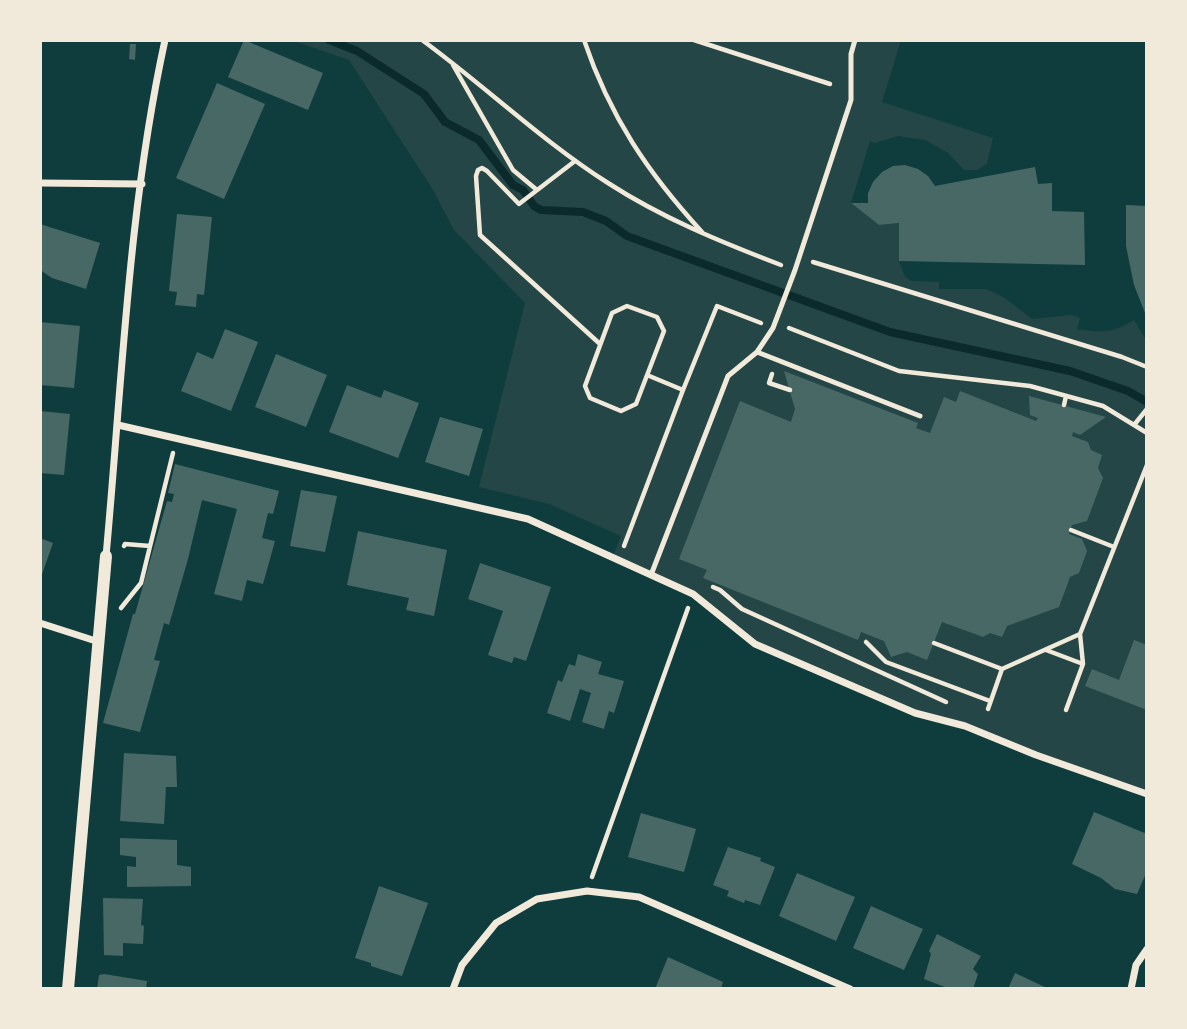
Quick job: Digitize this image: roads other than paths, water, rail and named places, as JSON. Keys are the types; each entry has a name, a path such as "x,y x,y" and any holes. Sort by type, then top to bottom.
{"street":[{"path":"68,989 134,228 155,85 165,40"},
{"path":"40,183 142,184"},
{"path":"118,425 528,519 693,594 755,644 915,712 965,726 1036,755 1147,794"},
{"path":"40,623 99,642"},
{"path":"453,989 462,965 496,923 537,899 587,891 639,897 850,989"},
{"path":"1131,989 1136,965 1147,949"}],"lane":[{"path":"651,575 728,376 757,352 775,325 851,100 851,54 855,40"},
{"path":"757,352 920,416"}],"waterway":[{"path":"329,40 357,51 424,94 445,122 479,140 513,185 523,190 534,206 541,210 583,212 606,221 627,236 890,332 1070,371 1128,391 1147,402"}]}
